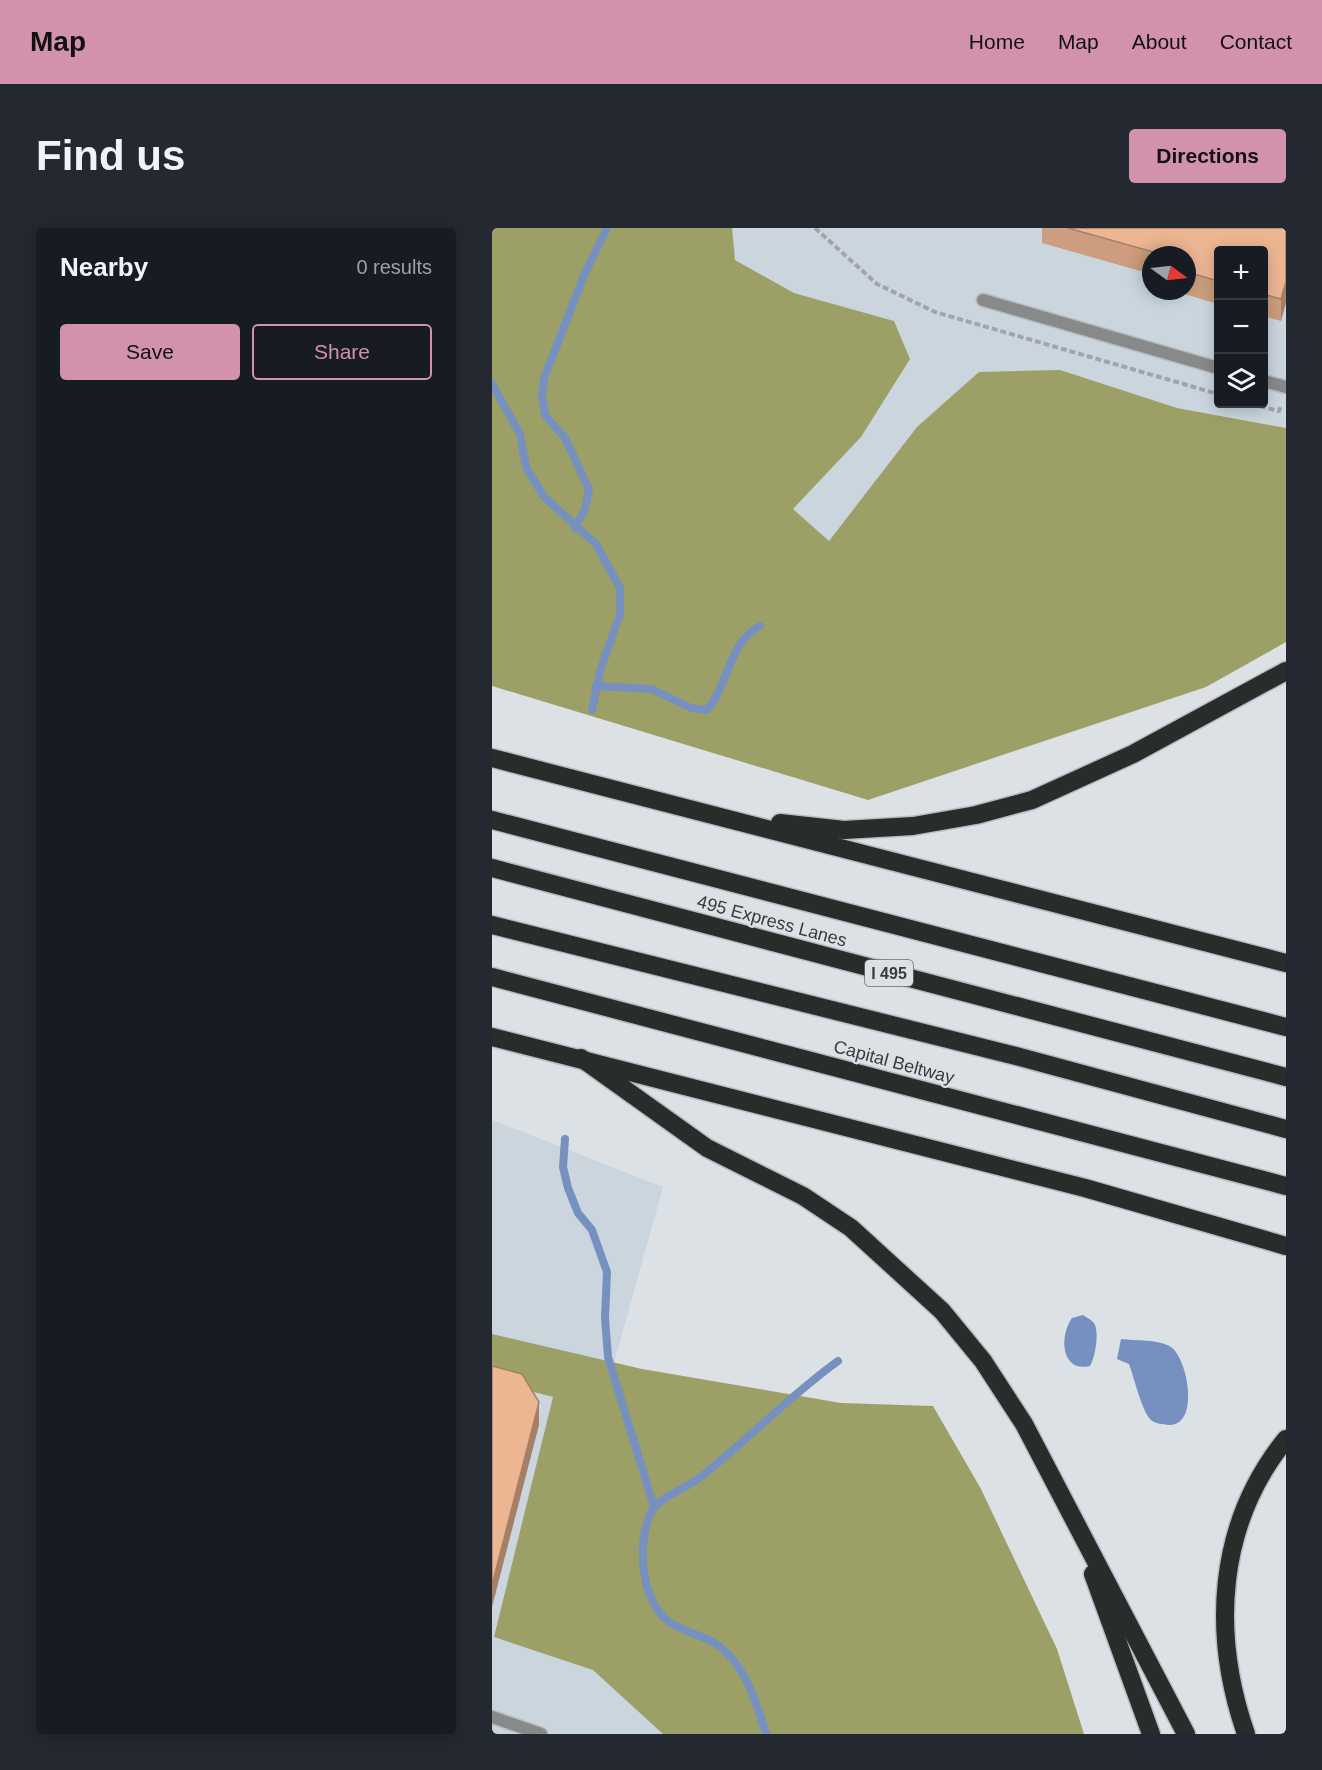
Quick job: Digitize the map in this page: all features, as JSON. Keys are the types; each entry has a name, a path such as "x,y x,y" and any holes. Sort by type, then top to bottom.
{"highway":[{"path":"726,819 844,830 913,826 976,815 1032,800 1133,754 1286,670"},
{"path":"492,758 1286,963"},
{"path":"492,820 1286,1027"},
{"name":"495 Express Lanes","path":"492,868 1286,1077"},
{"path":"492,925 1016,1056 1286,1129"},
{"name":"Capital Beltway","path":"492,977 1286,1185"},
{"path":"492,1037 1085,1188 1286,1246"},
{"path":"581,1058 707,1148 803,1196 851,1228 942,1311 983,1361 1024,1424 1186,1734"},
{"path":"1246,1734 1231,1674 1224,1589 1241,1516 1258,1480 1286,1439"},
{"path":"1066,1501 1151,1734"}],"lane":[{"path":"983,300 1214,367"},
{"path":"1268,382 1286,387"},
{"path":"492,1717 541,1734"}],"shaded area":[{"path":"732,228 1286,228 1286,428 1177,408 861,501 829,541 793,509 861,437 894,321 794,293 734,259"},
{"path":"492,1120 663,1187 612,1370 692,1734 492,1734"}],"green space":[{"path":"492,228 732,228 735,260 794,293 894,321 910,359 861,437 793,509 829,541 917,427 979,372 1060,370 1177,408 1286,428 1286,642 1206,687 868,800 492,686"},
{"path":"492,1334 642,1369 841,1403 933,1406 981,1489 1057,1649 1084,1734 663,1734 593,1670 494,1637 553,1397 492,1381"}],"water":[{"path":"1083,1315 1094,1323 1096,1340 1090,1366 1080,1367 1068,1359 1064,1343 1072,1318"},
{"path":"1121,1339 1166,1344 1177,1354 1186,1377 1188,1391 1185,1415 1179,1422 1169,1425 1159,1424 1148,1416 1129,1364 1117,1359"}],"building":[{"path":"1068,228 1286,228 1286,281 1281,299 1268,295 1268,246 1214,246 1214,280 1196,275 1196,246 1142,246 1142,249"},
{"path":"492,1366 522,1374 539,1402 492,1585"}],"waterway":[{"path":"575,528 585,509 589,489 565,438 545,415 542,396 544,378 585,273 607,228"},
{"path":"492,384 520,434 526,467 544,497 596,544 620,588 620,614 600,671 592,710"},
{"path":"596,686 652,689 691,708 707,710 741,643 749,633 760,626"},
{"path":"565,1139 563,1167 568,1188 578,1213 592,1230 607,1272 605,1318 608,1357 654,1507"},
{"path":"766,1734 748,1684 735,1662 716,1644 673,1624 658,1610 646,1583 644,1535 657,1504 698,1479 838,1361"}]}
